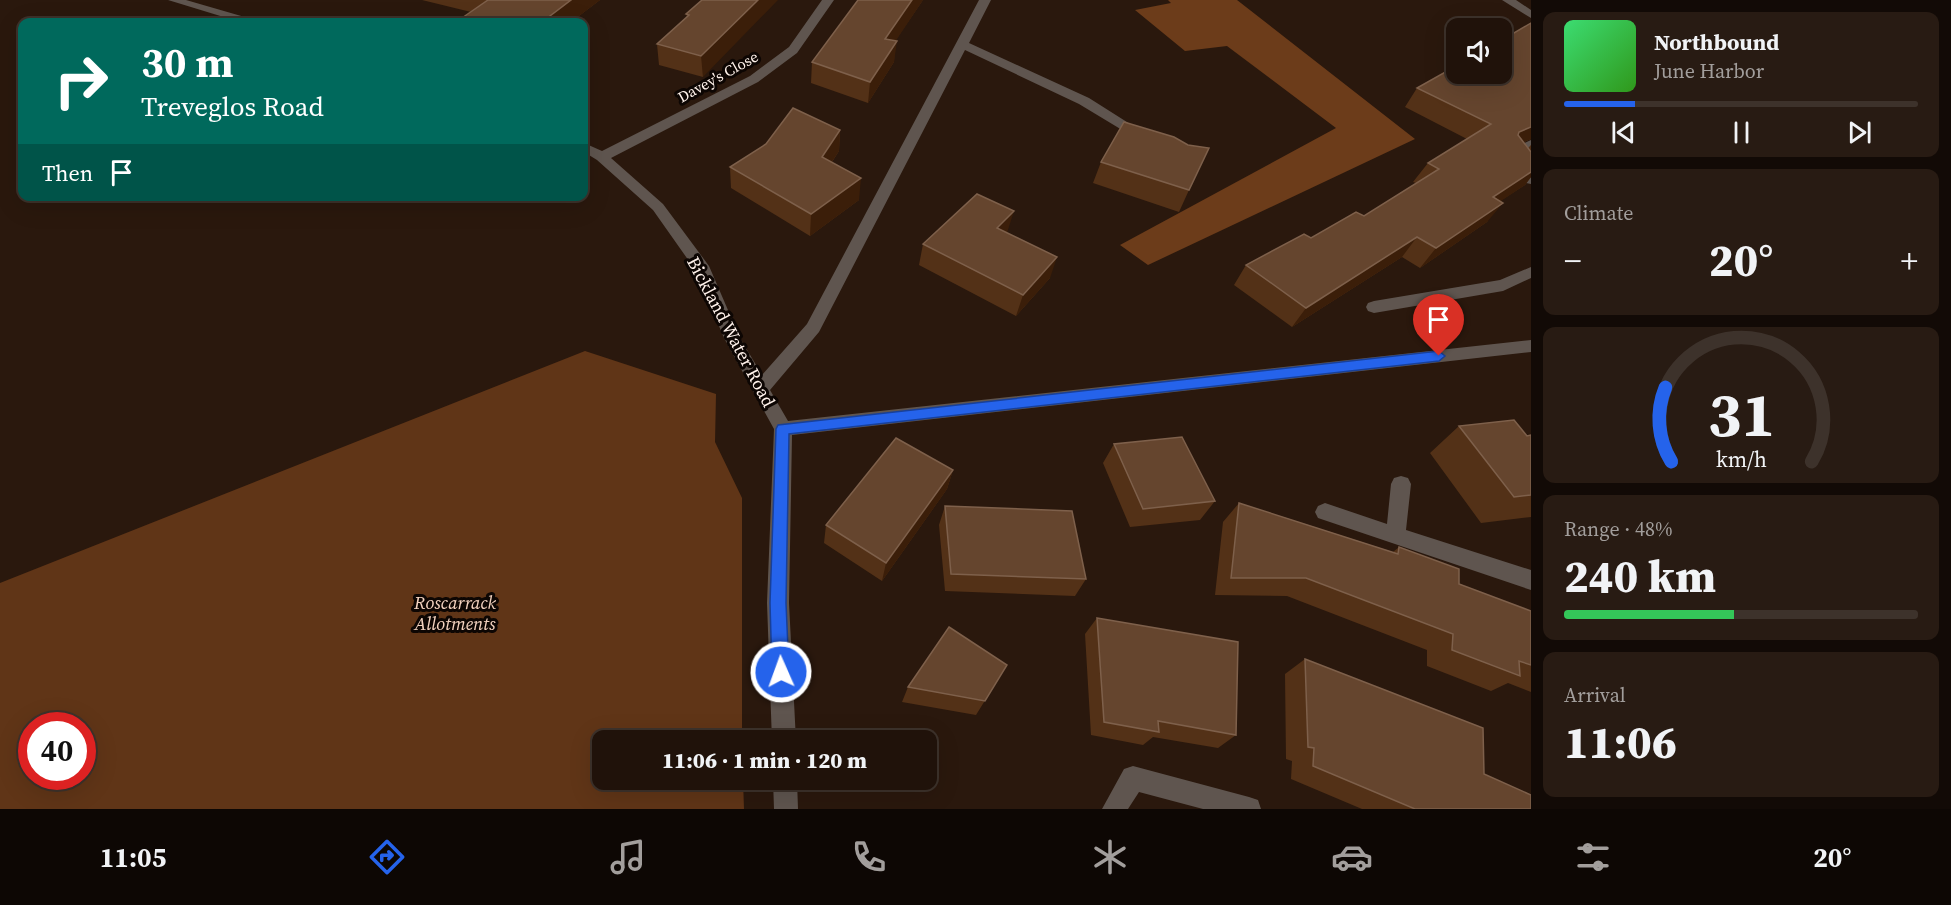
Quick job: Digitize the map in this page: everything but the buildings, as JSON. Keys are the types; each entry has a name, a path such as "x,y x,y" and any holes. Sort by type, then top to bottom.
{"street":[{"path":"174,0 237,18"},
{"name":"Davey's Close","path":"602,157 754,79 793,50 828,0"},
{"path":"760,389 813,328 985,0"},
{"path":"1508,0 1531,15"},
{"path":"962,44 1084,101 1154,144"},
{"path":"1531,144 1511,153 1531,180"},
{"name":"Bickland Water Road","path":"588,149 602,157 658,207 703,270 732,338 783,429 778,603 784,730"},
{"path":"1374,307 1503,285 1531,272"},
{"path":"783,429 1531,346"},
{"path":"1396,534 1401,484"},
{"path":"1325,512 1531,580"},
{"path":"1114,809 1133,778 1248,809"},
{"path":"785,790 786,809"}],"green space":[{"name":"Roscarrack Allotments","path":"585,351 716,394 715,442 742,498 742,730 592,730 592,790 743,790 744,809 0,809 0,583"}],"shaded area":[{"path":"1168,0 1237,0 1415,139 1148,265 1120,245 1336,128 1227,46 1185,51 1135,10 1171,3"}],"route":[{"path":"781,672 778,603 783,429 1439,356"}]}
